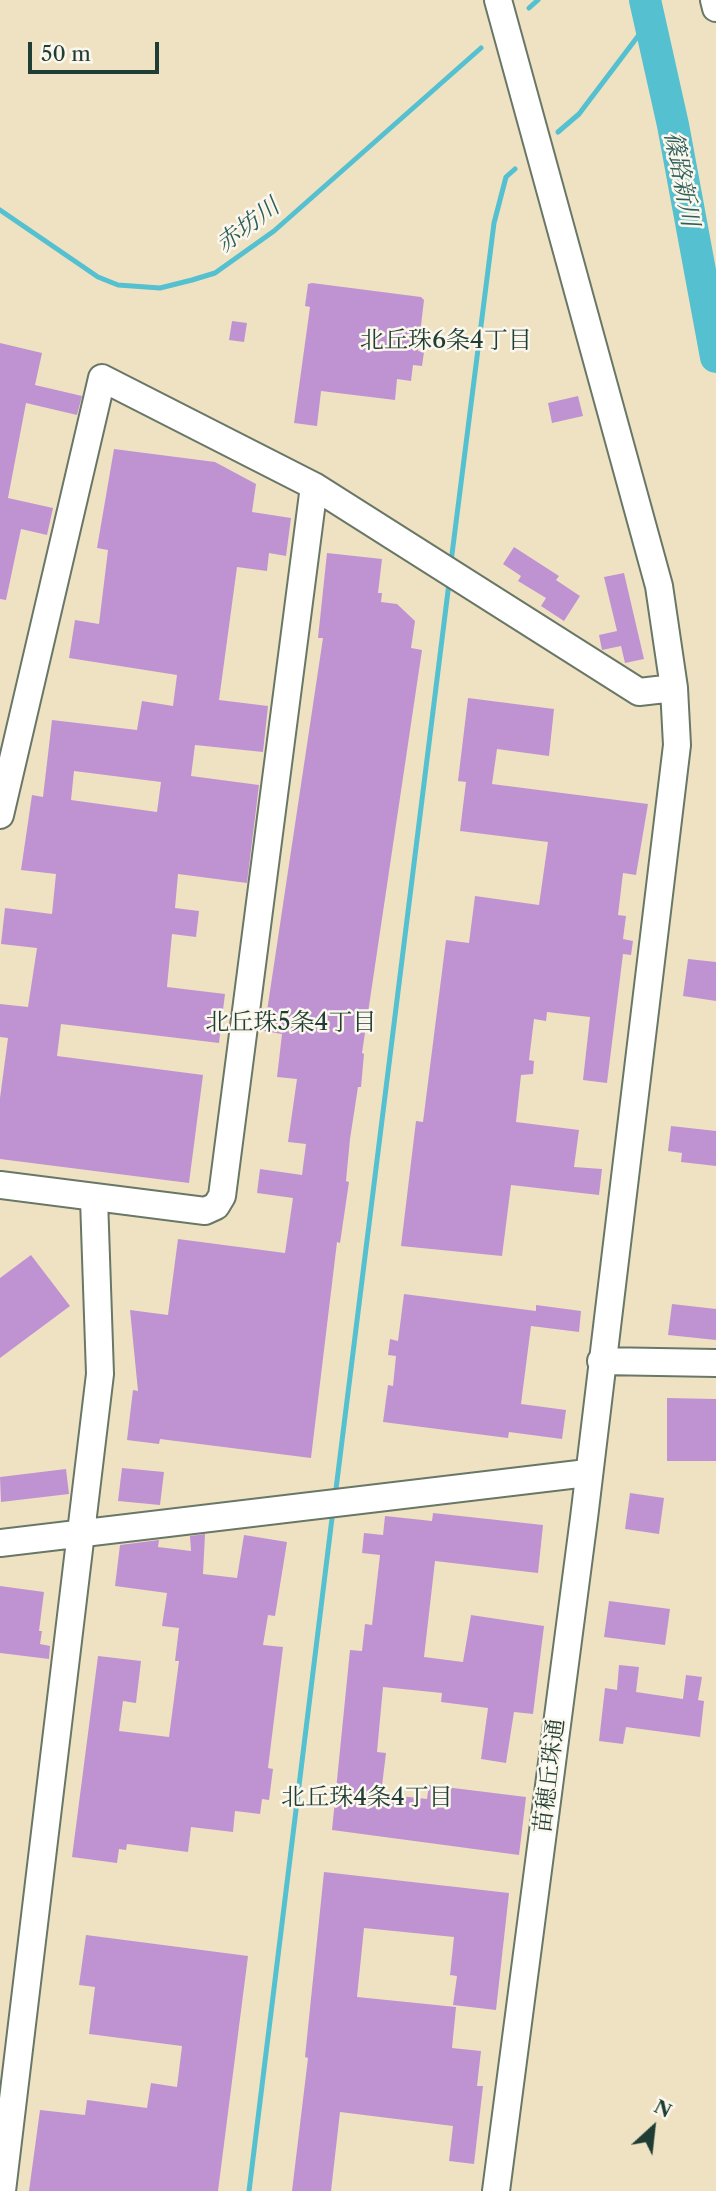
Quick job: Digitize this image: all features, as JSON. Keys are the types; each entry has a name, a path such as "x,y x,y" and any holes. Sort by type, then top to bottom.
{"street":[{"name":"苗穂丘珠通","path":"496,2191 677,746 674,688 659,586 498,0"},
{"path":"714,0 716,8"},
{"path":"0,815 102,378 314,486 639,692 674,688"},
{"path":"0,1185 205,1211 216,1206 222,1196 314,486"},
{"path":"2,2191 100,1374 94,1199"},
{"path":"601,1361 716,1363"},
{"path":"0,1543 587,1472"}],"building":[{"path":"308,284 421,297 424,300 418,351 424,352 422,366 413,365 411,381 397,379 395,400 321,391 317,426 294,423 310,307 305,306"},
{"path":"232,321 247,323 244,342 229,340"},
{"path":"0,343 42,353 35,385 82,396 77,415 26,403 8,498 53,508 47,535 21,529 6,600 0,599"},
{"path":"578,396 583,416 552,423 548,403"},
{"path":"114,449 215,462 256,484 252,512 291,518 286,556 269,553 267,571 237,567 219,700 268,706 263,752 195,745 191,776 259,785 247,883 178,874 175,908 199,911 196,937 172,934 167,987 225,994 219,1043 61,1024 57,1056 203,1075 189,1183 0,1159 0,1098 8,1038 0,1037 0,1004 28,1007 37,948 1,944 5,908 52,914 56,874 21,870 32,795 43,797 52,720 137,730 142,701 173,706 177,675 69,658 75,620 99,624 108,550 97,548","holes":["74,771 161,782 157,812 71,800"]},
{"path":"514,547 559,576 556,580 580,596 564,621 541,606 546,598 518,581 521,576 503,564"},
{"path":"327,553 382,559 378,593 382,593 381,602 397,604 415,621 411,648 422,650 362,1053 361,1087 358,1087 350,1139 346,1181 349,1182 340,1243 337,1242 311,1458 160,1439 159,1444 127,1440 133,1390 138,1391 130,1310 168,1315 178,1239 285,1253 293,1198 257,1193 260,1169 302,1175 306,1144 288,1142 297,1079 277,1077 282,1034 264,1031 323,638 318,638"},
{"path":"624,573 644,659 625,663 621,646 602,650 599,635 617,631 604,577"},
{"path":"468,698 554,709 549,756 497,749 492,784 648,804 636,875 623,873 618,915 626,916 623,939 633,941 631,955 623,954 607,1083 583,1080 590,1017 547,1012 546,1021 534,1019 529,1060 534,1061 533,1074 521,1075 516,1122 579,1130 574,1167 602,1169 599,1195 511,1185 502,1256 401,1246 416,1121 423,1122 446,940 469,943 475,896 539,905 548,842 460,831 466,782 458,781"},
{"path":"688,959 716,962 716,1001 683,996"},
{"path":"671,1126 716,1131 716,1166 681,1162 682,1153 668,1151"},
{"path":"31,1255 70,1306 0,1358 0,1278"},
{"path":"404,1294 536,1311 536,1305 581,1311 579,1332 531,1326 521,1404 566,1410 562,1439 509,1432 508,1438 383,1422 388,1385 393,1386 396,1356 388,1355 390,1339 398,1341"},
{"path":"672,1304 716,1309 716,1340 668,1335"},
{"path":"667,1398 716,1399 716,1461 667,1461"},
{"path":"122,1468 164,1472 160,1505 118,1501"},
{"path":"66,1469 69,1494 1,1502 0,1477"},
{"path":"630,1493 664,1498 659,1534 625,1529"},
{"path":"433,1513 543,1525 538,1573 435,1561 424,1657 463,1662 471,1615 544,1626 533,1714 514,1712 506,1763 481,1759 488,1708 441,1702 442,1693 383,1687 377,1752 386,1753 381,1794 427,1799 429,1785 526,1797 519,1855 332,1830 350,1650 362,1651 365,1624 372,1625 380,1555 362,1553 364,1533 383,1535 385,1516 432,1521"},
{"path":"205,1534 203,1574 237,1578 244,1535 287,1542 275,1616 268,1615 263,1645 283,1647 268,1768 273,1769 269,1800 262,1799 260,1814 235,1811 233,1832 191,1827 188,1852 127,1844 126,1850 119,1849 117,1863 72,1857 98,1656 141,1661 136,1703 123,1701 119,1731 169,1737 179,1661 175,1661 179,1628 162,1626 167,1593 115,1586 120,1545 159,1540 158,1547 191,1551 190,1536"},
{"path":"0,1586 44,1592 39,1631 42,1631 40,1644 50,1646 49,1659 0,1653"},
{"path":"609,1601 670,1609 665,1645 604,1637"},
{"path":"619,1665 639,1667 636,1692 683,1699 686,1675 702,1677 698,1700 704,1701 700,1737 626,1727 623,1744 599,1741 605,1688 617,1690"},
{"path":"324,1872 509,1893 496,2010 453,2005 457,1976 450,1975 454,1937 364,1928 357,1997 456,2007 452,2048 481,2051 477,2086 483,2086 474,2164 449,2161 453,2126 340,2112 331,2191 292,2191 308,2058 305,2057"},
{"path":"86,1935 248,1956 218,2191 29,2191 40,2110 85,2115 87,2100 147,2108 151,2083 177,2087 182,2046 89,2034 95,1987 79,1985"}],"waterway":[{"name":"赤坊川","path":"529,8 538,0"},
{"name":"篠路新川","path":"645,0 673,125 716,357"},
{"path":"558,132 579,114 651,19"},
{"name":"赤坊川","path":"0,210 98,277 118,285 160,288 215,273 274,231 481,48"},
{"path":"451,562 494,223 506,177 515,169"},
{"path":"335,1497 449,583"},
{"path":"249,2191 333,1510"}],"district":[{"name":"北丘珠6条4丁目","path":"446,341"},
{"name":"北丘珠5条4丁目","path":"291,1023"},
{"name":"北丘珠4条4丁目","path":"367,1798"}]}
